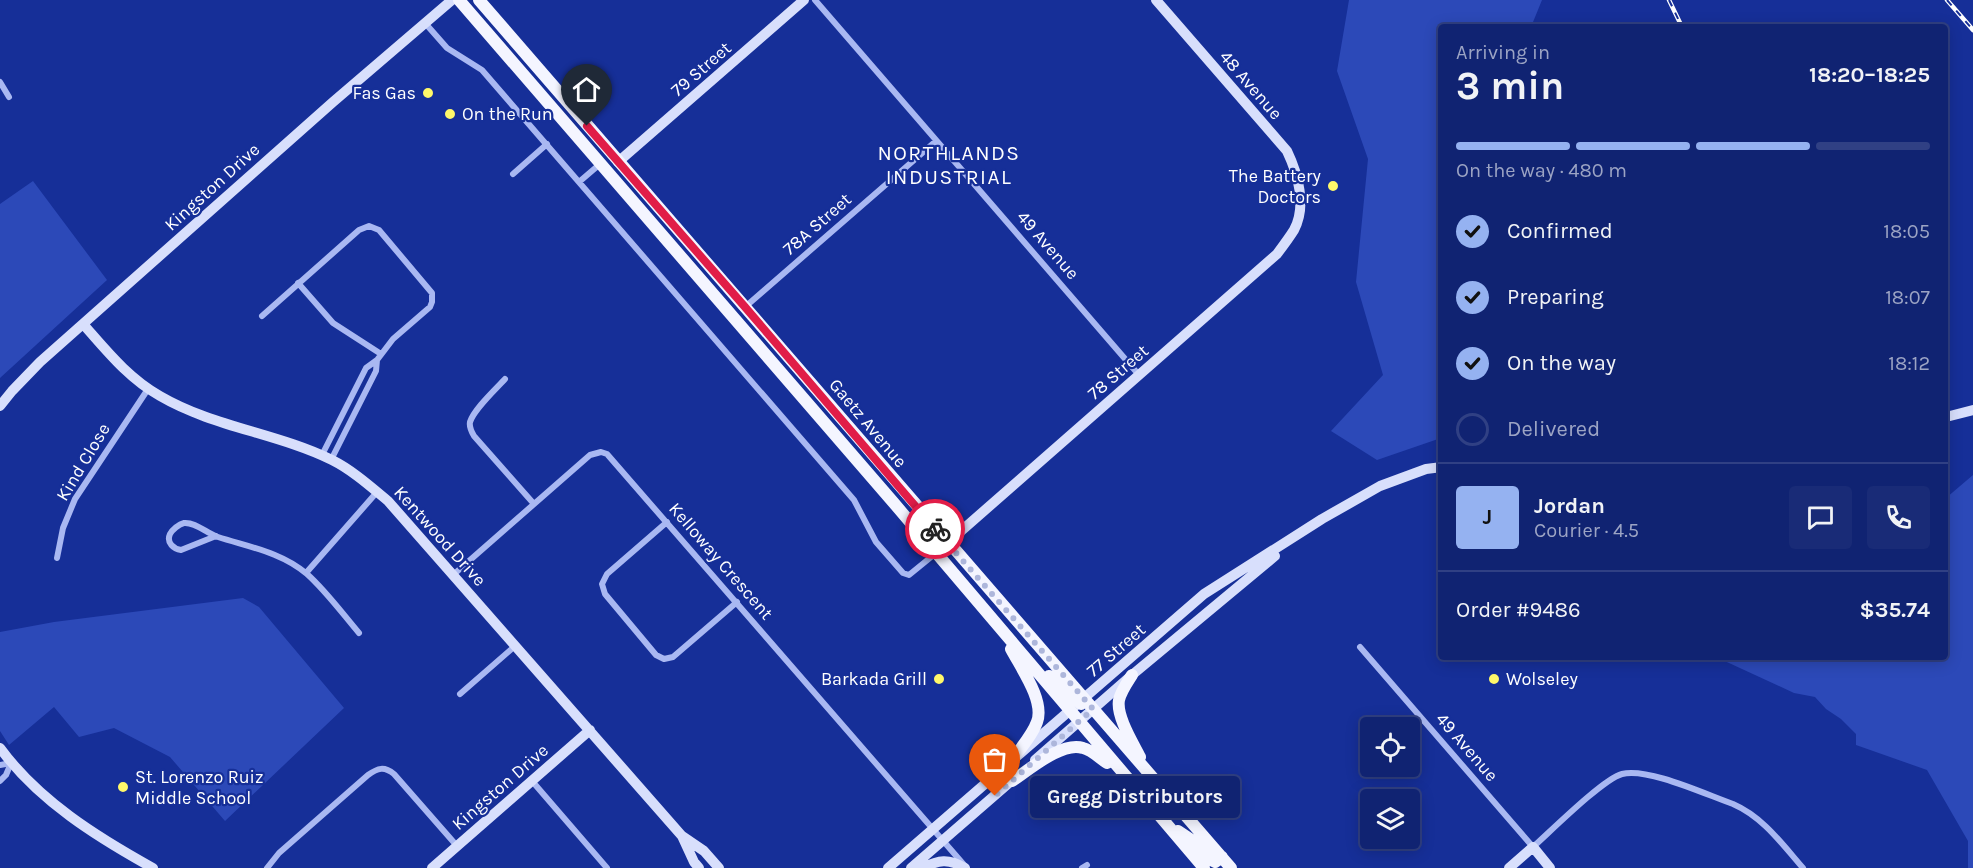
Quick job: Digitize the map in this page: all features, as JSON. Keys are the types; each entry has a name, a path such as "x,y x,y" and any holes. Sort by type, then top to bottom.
{"main road":[{"name":"Gaetz Avenue","path":"459,0 999,627 1077,704 1093,709 1231,868"},
{"name":"Gaetz Avenue","path":"479,0 947,543 1077,704 1078,722 1204,868"},
{"path":"999,627 1037,700 1039,712 1035,727 1011,761"},
{"path":"1132,675 1119,699 1119,710 1148,774"},
{"path":"1012,781 1063,749 1080,747 1095,754 1131,783"},
{"path":"1164,822 1193,841 1210,860 1215,862 1222,858"}],"street":[{"name":"Kingston Drive","path":"0,406 26,376 83,324 333,102 452,0"},
{"name":"79 Street","path":"618,162 804,0"},
{"name":"49 Avenue","path":"815,0 1139,375"},
{"name":"48 Avenue","path":"1156,0 1287,151 1296,169 1300,202"},
{"path":"425,23 447,48 474,63 547,144 854,500 876,542 903,573 909,575 936,553"},
{"path":"0,82 9,97"},
{"name":"78A Street","path":"745,307 936,141"},
{"path":"513,174 547,144"},
{"path":"579,182 600,164"},
{"name":"78 Street","path":"936,553 1277,254 1295,228 1300,202"},
{"path":"262,316 359,230 369,226 380,230 430,288 433,298 430,307 393,339 379,357 366,368 327,458"},
{"path":"298,283 333,323 379,357"},
{"name":"Kentwood Drive","path":"83,324 122,367 148,389 167,400 197,413 327,458 348,469 377,492 397,510 682,836 704,851 719,868"},
{"path":"327,458 376,371 379,357"},
{"path":"505,379 474,415 470,427 474,436 534,504"},
{"name":"Kind Close","path":"57,558 63,528 75,499 148,389"},
{"path":"1948,416 1973,410"},
{"name":"Kelloway Crescent","path":"453,575 590,454 601,452 613,458 944,839 966,868"},
{"name":"77 Street","path":"888,868 1204,594 1322,519 1380,486 1438,468"},
{"path":"306,573 377,492"},
{"name":"77 Street","path":"911,868 1132,675 1241,583 1322,519"},
{"path":"668,522 607,574 602,584 604,594 656,655 664,659 673,657 737,602"},
{"path":"216,536 181,550 171,546 169,540 170,534 178,525 184,523 197,526 216,536 264,550 286,560 306,573 359,633"},
{"path":"460,694 515,646"},
{"name":"49 Avenue","path":"1360,647 1550,868"},
{"name":"Kingston Drive","path":"432,868 590,730"},
{"path":"0,748 6,775 0,781"},
{"path":"5,764 64,812 146,866"},
{"path":"267,868 279,853 297,837 368,775 380,769 394,774 457,846"},
{"path":"1509,868 1606,783 1621,774 1642,773 1733,804 1747,811 1769,829 1803,868"},
{"path":"532,781 602,866"},
{"name":"Kentwood Drive","path":"682,836 699,868"},
{"path":"922,868 946,860 966,868"}],"shaded area":[{"path":"1349,0 1542,0 1532,24 1438,24 1438,439 1377,460 1331,431 1383,375 1356,282 1368,159 1337,71"},
{"path":"33,181 107,280 0,378 0,204"},
{"path":"1973,475 1973,868 1968,868 1968,841 1927,770 1856,745 1856,734 1815,697 1794,693 1722,660 1948,660 1948,496"},
{"path":"243,598 259,607 344,708 225,821 170,757 114,728 79,737 54,707 9,745 0,731 0,632 54,622"}],"railway":[{"path":"1669,0 1681,24"},
{"path":"1947,0 1973,30"}],"way so far":[{"path":"935,529 1093,709 995,796"}],"place":[{"name":"Fas Gas","path":"428,93"},
{"name":"On the Run","path":"450,114"},
{"name":"The Battery Doctors","path":"1333,186"},
{"name":"Barkada Grill","path":"939,679"},
{"name":"Wolseley","path":"1494,679"},
{"name":"St. Lorenzo Ruiz Middle School","path":"123,787"},
{"name":"Gregg Distributors","path":"995,796"}],"district":[{"name":"NORTHLANDS INDUSTRIAL","path":"949,165"}],"route":[{"path":"587,126 935,529"}]}
